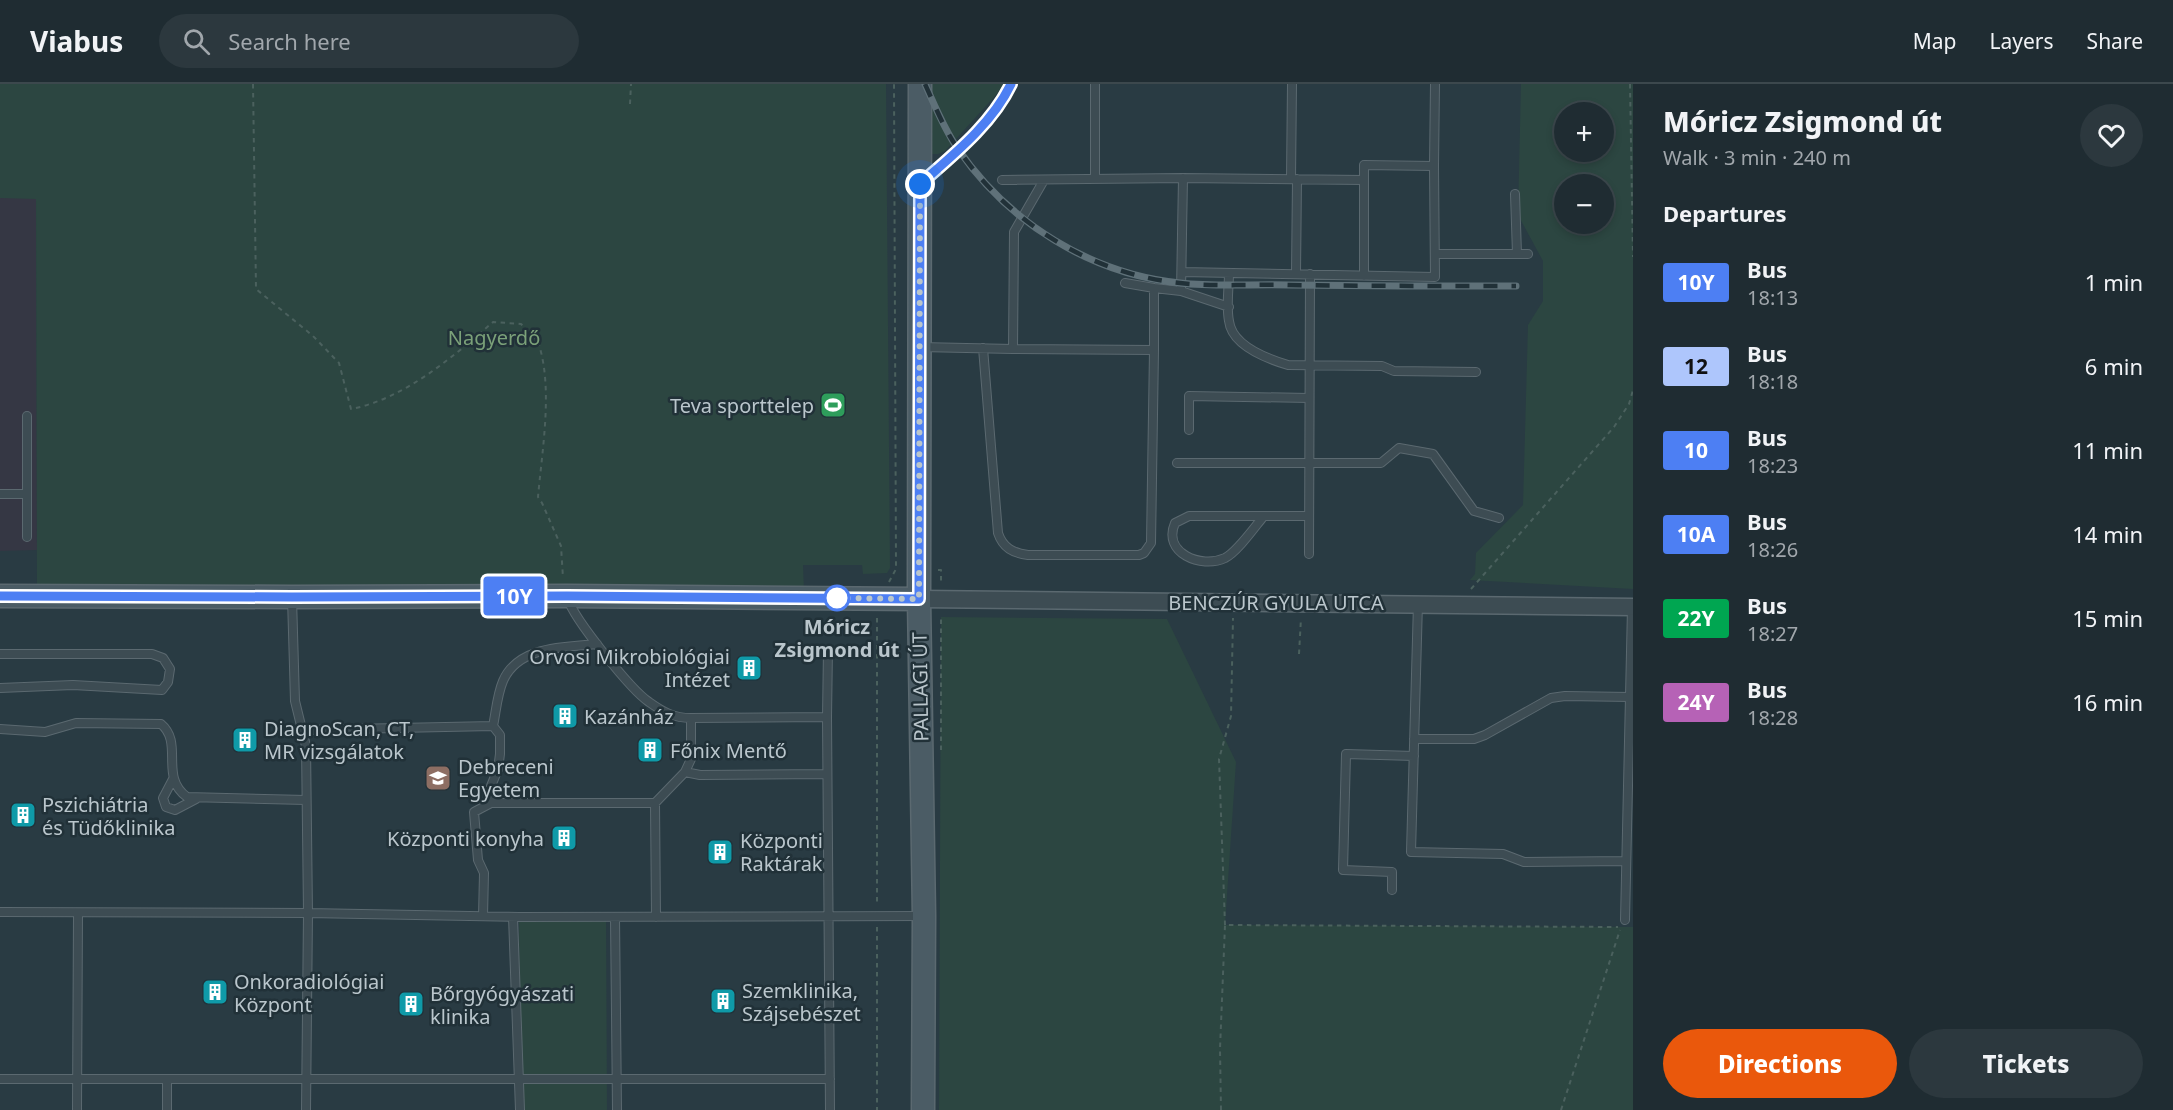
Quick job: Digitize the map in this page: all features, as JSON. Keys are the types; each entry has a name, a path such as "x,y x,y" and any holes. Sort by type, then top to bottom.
{"street":[{"name":"PALLAGI ÚT","path":"920,84 919,599 924,916 923,1110"},
{"path":"0,596 292,597 565,587 919,599"},
{"name":"BENCZÚR GYULA UTCA","path":"919,599 1633,607"}],"lane":[{"path":"920,184 958,149 1001,104 1011,84"},
{"path":"1095,84 1095,179"},
{"path":"1292,84 1296,274"},
{"path":"1182,272 1435,277 1435,84"},
{"path":"1364,276 1364,165 1434,166"},
{"path":"1182,291 1183,178"},
{"path":"1002,180 1183,178 1364,180"},
{"path":"1013,349 1014,232 1044,180"},
{"path":"1515,194 1517,254"},
{"path":"1435,254 1528,254"},
{"path":"1229,273 1229,323 1233,332 1256,353 1288,364 1382,366 1394,371 1476,372"},
{"path":"1309,554 1310,274"},
{"path":"1125,283 1182,291 1229,307"},
{"path":"983,348 998,533 1001,542 1016,553 1028,555 1138,555 1144,553 1151,543 1155,288"},
{"path":"919,347 1154,350"},
{"path":"1189,430 1190,396 1310,398"},
{"path":"27,416 27,537"},
{"path":"1177,463 1381,463 1399,448 1433,454 1474,511 1499,518"},
{"path":"0,494 27,494"},
{"path":"1263,517 1229,555 1216,560 1186,556 1174,546 1171,537 1175,523 1188,516 1309,516"},
{"path":"565,587 571,609 597,644 646,701 676,718 827,717"},
{"path":"292,597 295,701 306,746 308,914 306,1110"},
{"path":"1418,603 1411,852 1503,854 1524,862 1626,861"},
{"path":"1623,923 1631,735 1629,697 1633,607"},
{"path":"493,726 503,680 516,663 533,653 568,646 597,644"},
{"path":"828,649 830,1110"},
{"path":"0,654 152,654 163,658 170,669 168,681 162,690 73,685 0,688"},
{"path":"1414,739 1474,739 1551,698 1565,696 1629,697"},
{"path":"656,917 655,803 685,772 692,759 692,718"},
{"path":"0,729 45,732 76,723 161,724 168,730 171,738 173,779 181,793 187,797 306,800"},
{"path":"302,730 493,726"},
{"path":"491,802 491,786 498,769 500,754 500,735 493,726"},
{"path":"1392,890 1392,872 1343,870 1346,754 1414,756"},
{"path":"685,772 700,775 827,774"},
{"path":"173,779 163,798 166,807 175,810 196,799"},
{"path":"483,916 484,873 478,860 474,812 491,802 655,803"},
{"path":"0,912 513,917 924,916"},
{"path":"77,1110 78,914"},
{"path":"513,917 520,1110"},
{"path":"615,917 617,1110"},
{"path":"0,1079 830,1078"},
{"path":"167,1079 167,1110"}],"path":[{"path":"253,84 256,289 313,336 339,363 351,409 368,406 394,394 456,355 493,322 521,324 539,343 546,399 538,497 561,546 565,587"},
{"path":"630,104 631,84"},
{"path":"877,1110 877,608 888,608 888,583 896,569 894,84"},
{"path":"1630,84 1633,257"},
{"path":"1480,580 1614,428 1629,404 1633,390"},
{"path":"1221,1110 1220,1049 1225,926 1219,759 1231,716 1233,602"},
{"path":"1299,654 1302,602"},
{"path":"1225,926 1623,923 1561,1110"}],"shaded area":[{"path":"0,198 36,198 37,550 0,551"}],"green space":[{"name":"Nagyerdő","path":"0,84 886,84 890,568 887,573 863,574 862,565 803,565 804,591 37,587 36,199 0,198"},
{"path":"929,84 1004,84 945,151 931,154"},
{"path":"1521,84 1633,84 1633,589 1470,580 1475,574 1476,553 1523,505 1528,325 1543,301 1543,261 1518,215"},
{"path":"941,617 1167,619 1236,762 1225,925 1633,927 1633,1110 939,1110"},
{"path":"519,917 606,917 607,1110 520,1110"}],"railway":[{"path":"925,84 958,149 1002,200 1027,222 1055,240 1115,269 1147,278 1207,285 1516,286"}],"bus line":[{"name":"10Y","path":"0,596 567,596 919,599 920,184 958,149 1001,104 1011,84"}],"place":[{"name":"Teva sporttelep","path":"833,405"},
{"name":"Móricz Zsigmond út","path":"837,598"},
{"name":"Orvosi Mikrobiológiai Intézet","path":"749,668"},
{"name":"Kazánház","path":"565,716"},
{"name":"DiagnoScan, CT, MR vizsgálatok","path":"245,740"},
{"name":"Főnix Mentő","path":"650,750"},
{"name":"Debreceni Egyetem","path":"438,778"},
{"name":"Pszichiátria és Tüdőklinika","path":"23,815"},
{"name":"Központi konyha","path":"564,838"},
{"name":"Központi Raktárak","path":"720,852"},
{"name":"Onkoradiológiai Központ","path":"215,992"},
{"name":"Szemklinika, Szájsebészet","path":"723,1001"},
{"name":"Bőrgyógyászati klinika","path":"411,1004"}],"route":[{"path":"837,598 919,599 920,184"}]}
